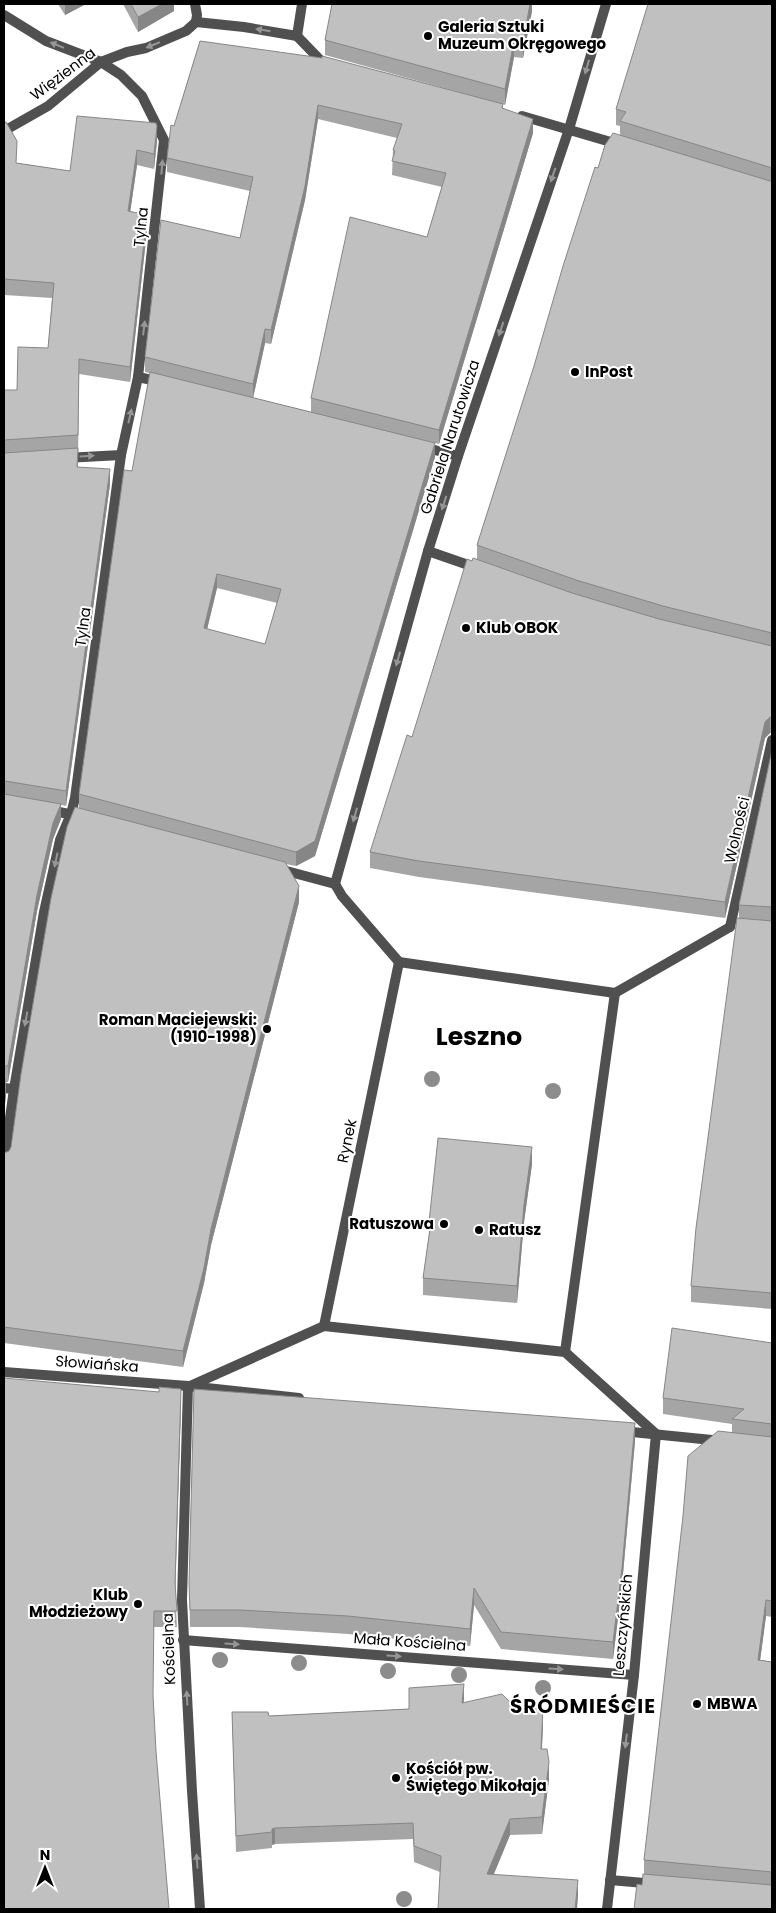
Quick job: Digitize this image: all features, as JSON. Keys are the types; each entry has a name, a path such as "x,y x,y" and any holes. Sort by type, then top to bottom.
{"street":[{"path":"196,4 196,22 244,27 297,36 323,63 342,68"},
{"path":"297,36 302,4"},
{"name":"Gabriela Narutowicza","path":"334,884 428,551 458,456 569,129 606,4"},
{"name":"Tylna","path":"4,15 46,41 101,62 121,75 142,96 164,140 138,377 121,455 76,788 71,814 60,840 9,1088 4,1162"},
{"name":"Więzienna","path":"4,131 48,106 101,62 127,52 146,48 186,32 196,22"},
{"path":"512,114 634,149"},
{"path":"138,377 168,384"},
{"path":"410,444 458,456"},
{"path":"53,458 121,455"},
{"path":"428,551 483,571"},
{"name":"Wolności","path":"615,993 735,927 772,740"},
{"path":"42,809 99,821"},
{"path":"268,866 334,884 342,896 399,962 615,993 565,1352"},
{"name":"Rynek","path":"324,1326 399,962"},
{"path":"188,1386 324,1326 565,1352 656,1434"},
{"name":"Słowiańska","path":"4,1372 188,1386 306,1398"},
{"name":"Kościelna","path":"188,1386 182,1600 200,1909"},
{"path":"610,1429 734,1442"},
{"name":"Leszczyńskich","path":"607,1909 634,1675 656,1434"},
{"name":"Mała Kościelna","path":"183,1640 634,1675"},
{"path":"610,1880 667,1885"}],"building":[{"path":"131,4 162,4 138,17"},
{"name":"Galeria Sztuki Muzeum Okręgowego","path":"332,4 530,4 523,42 514,41 505,89 325,40"},
{"path":"648,4 772,4 772,168 620,121 626,112 616,109"},
{"path":"200,41 322,58 322,56 503,104 502,108 533,119 439,430 311,398 350,217 427,237 446,173 392,161 395,151 393,150 402,124 318,105 305,186 271,330 265,329 253,384 145,357 161,220 240,238 253,177 167,158 171,125 174,126"},
{"path":"77,116 156,123 157,126 154,154 137,150 128,211 147,215 130,367 79,359 78,435 4,440 4,390 17,390 18,347 48,348 54,283 4,279 4,122 6,122 17,141 16,163 70,171"},
{"path":"613,133 772,181 772,633 663,606 576,580 477,545 595,167 598,168 605,145"},
{"path":"150,372 435,443 315,841 296,852 79,794 124,470 132,471","holes":["217,574 281,589 265,644 204,628"]},
{"path":"78,448 77,467 110,469 66,791 4,781 4,453"},
{"path":"473,558 572,593 659,619 772,646 772,718 770,717 765,722 725,902 419,861 370,852 407,735 412,737 467,559 472,561"},
{"path":"772,750 772,907 739,905"},
{"path":"4,794 61,804 53,823 37,895 8,1066 4,1066"},
{"path":"75,807 285,862 299,886 211,1229 204,1268 183,1351 4,1327 4,1153 9,1151 11,1147 21,1074 51,898 67,827"},
{"path":"737,918 772,921 772,1293 691,1286 696,1228"},
{"path":"4,1079 6,1080 4,1098"},
{"name":"Ratusz","path":"438,1138 532,1147 524,1205 517,1286 423,1278 431,1222 429,1222"},
{"path":"672,1328 772,1343 772,1424 732,1419 744,1409 663,1398"},
{"path":"4,1378 159,1392 159,1387 181,1389 175,1583 177,1611 154,1611 153,1695 169,1909 4,1909"},
{"path":"194,1389 635,1423 622,1568 613,1642 501,1632 474,1588 470,1629 348,1616 240,1610 190,1610"},
{"path":"718,1431 772,1437 772,1601 766,1600 758,1660 772,1662 772,1872 644,1860 683,1516 688,1456"},
{"name":"Kościół pw. Świętego Mikołaja","path":"464,1684 462,1703 502,1694 517,1709 543,1708 541,1749 547,1749 549,1762 542,1817 510,1819 487,1874 578,1880 575,1909 438,1909 441,1856 414,1846 413,1823 275,1828 272,1829 272,1832 236,1836 232,1712 268,1712 269,1716 409,1709 409,1688"},
{"path":"643,1874 772,1885 772,1909 634,1909 637,1884 642,1885"}],"place":[{"name":"Galeria Sztuki Muzeum Okręgowego","path":"428,36"},
{"name":"InPost","path":"575,372"},
{"name":"Klub OBOK","path":"466,628"},
{"name":"Roman Maciejewski: (1910-1998)","path":"267,1029"},
{"name":"Ratuszowa","path":"444,1224"},
{"name":"Ratusz","path":"479,1230"},
{"name":"Klub Młodzieżowy","path":"138,1604"},
{"name":"MBWA","path":"697,1704"},
{"name":"Kościół pw. Świętego Mikołaja","path":"396,1778"}],"district":[{"name":"Leszno","path":"479,1036"},
{"name":"ŚRÓDMIEŚCIE","path":"583,1706"}]}
